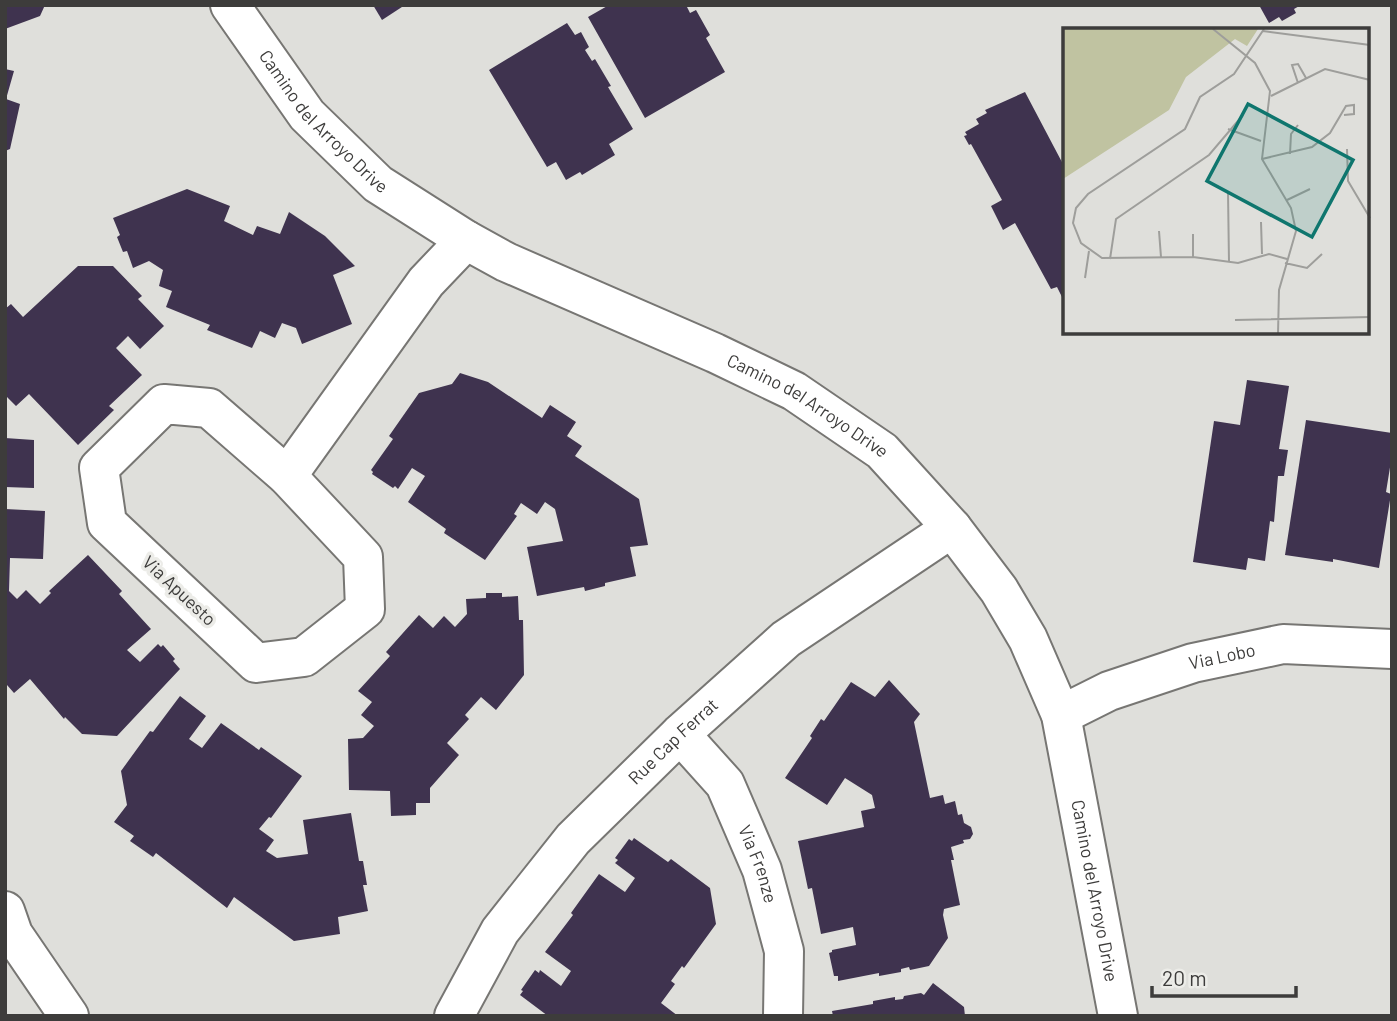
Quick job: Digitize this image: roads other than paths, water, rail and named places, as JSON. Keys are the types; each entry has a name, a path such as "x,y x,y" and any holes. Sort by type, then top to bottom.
{"street":[{"name":"Camino del Arroyo Drive","path":"230,5 307,115 378,184 466,240 506,261 715,353 794,391 882,451 952,528 999,590 1028,639 1061,715 1118,1016"},
{"path":"287,476 426,282 466,240"},
{"name":"Via Apuesto","path":"164,404 209,408 287,476 363,557 365,609 304,657 256,663 107,523 99,468 164,404"},
{"name":"Rue Cap Ferrat","path":"454,1016 500,931 573,839 680,734 786,639 952,528"},
{"name":"Via Lobo","path":"1061,715 1109,691 1193,663 1283,644 1392,649"},
{"name":"Via Frenze","path":"680,734 725,784 762,870 784,951 783,1016"},
{"path":"9,922 69,1016"}]}
